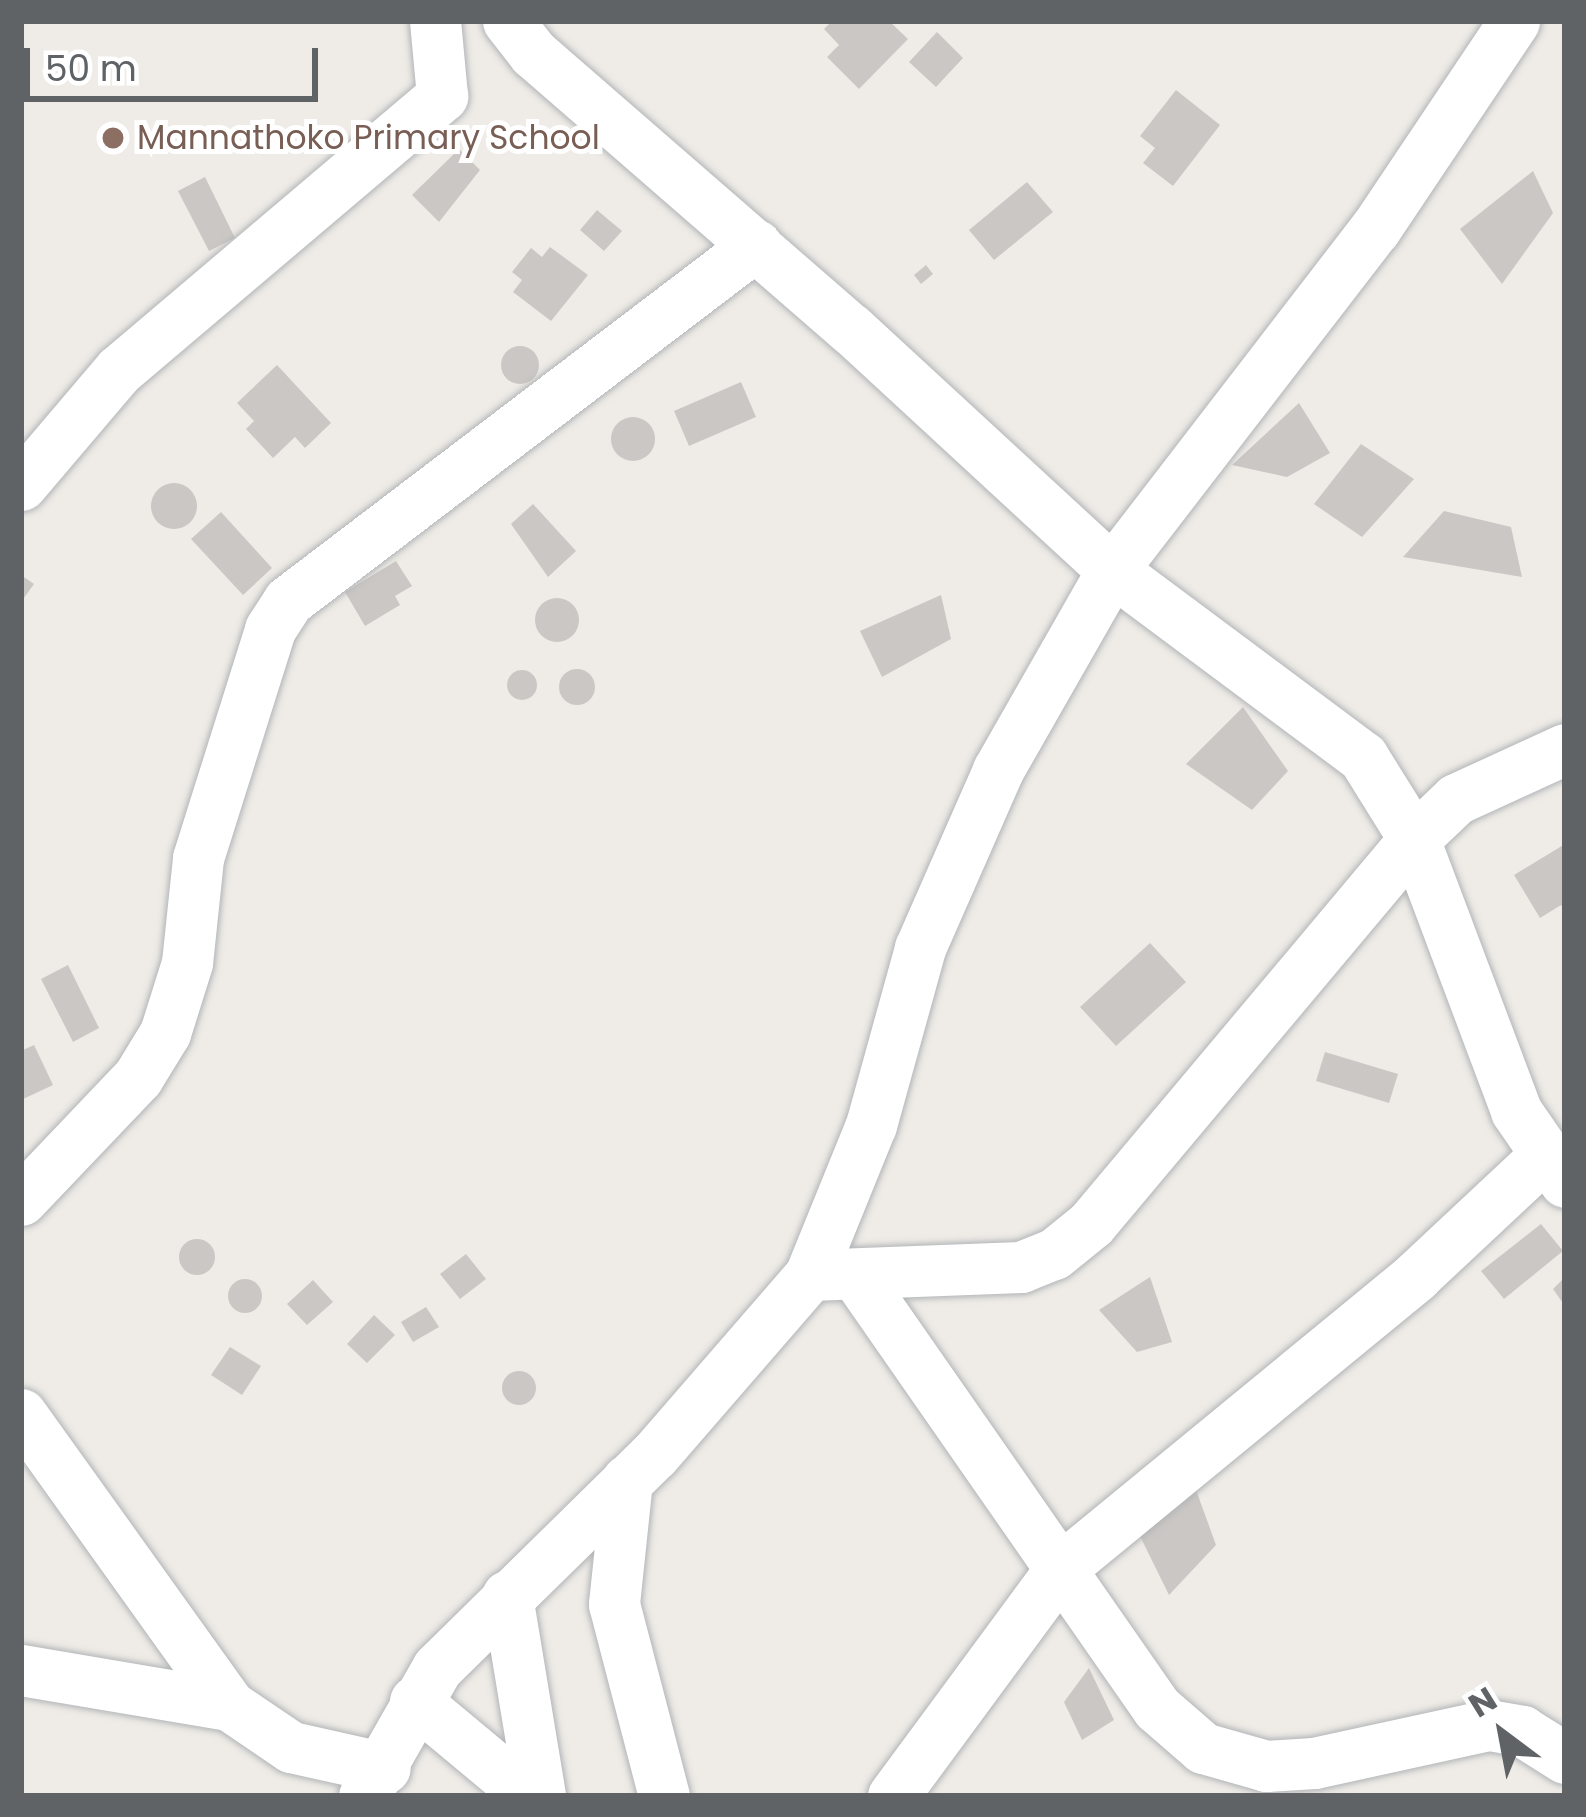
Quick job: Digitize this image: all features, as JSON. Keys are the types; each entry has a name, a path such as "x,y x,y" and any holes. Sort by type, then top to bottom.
{"street":[{"path":"21,484 118,370 442,96 435,21"},
{"path":"508,21 533,53 756,245 1112,571 1363,758 1414,839 1516,1111 1554,1170 1416,1276 1061,1568 893,1796"},
{"path":"21,1414 229,1705 291,1747 374,1782 415,1700 507,1596 833,1274 920,948 972,822 1112,571 1375,229 1514,21"},
{"path":"21,1200 138,1077 165,1033 187,963 198,858 270,629 288,601 756,245"},
{"path":"833,1274 1021,1267 1054,1254 1091,1224 1414,839 1456,800 1565,749"},
{"path":"833,1274 1061,1568 1157,1708 1203,1748 1266,1766 1314,1763 1490,1725 1522,1731 1565,1758"},
{"path":"626,1480 614,1604 664,1796"},
{"path":"507,1596 539,1796"},
{"path":"21,1670 229,1705"},
{"path":"415,1700 529,1796"}],"building":[{"path":"832,21 889,21 908,39 859,89 827,57 839,45 824,29"},
{"path":"937,32 963,58 936,87 909,62"},
{"path":"1176,90 1220,125 1173,186 1143,163 1155,148 1140,136"},
{"path":"459,149 480,170 439,222 412,195"},
{"path":"1533,171 1553,213 1502,284 1460,229"},
{"path":"205,177 235,238 209,251 178,191"},
{"path":"1027,182 1053,212 994,260 969,230"},
{"path":"597,210 622,231 604,251 580,230"},
{"path":"550,247 588,275 551,321 513,292 522,280 512,272 531,248 542,257"},
{"path":"926,265 933,274 921,284 914,275"},
{"path":"520,346 534,351 539,365 534,379 520,384 506,379 501,365 506,351"},
{"path":"277,365 331,423 305,448 295,437 273,458 246,429 254,421 237,403"},
{"path":"741,382 756,417 689,446 674,411"},
{"path":"1299,403 1330,453 1287,477 1232,465"},
{"path":"633,417 649,423 655,439 649,455 633,461 617,455 611,439 617,423"},
{"path":"1361,444 1414,479 1362,537 1314,504"},
{"path":"174,483 190,490 197,506 190,522 174,529 158,522 151,506 158,490"},
{"path":"533,504 576,551 548,577 511,524"},
{"path":"1444,511 1511,527 1522,577 1403,557"},
{"path":"221,512 272,568 243,595 191,539"},
{"path":"396,561 412,586 395,596 400,605 365,626 345,592"},
{"path":"21,575 34,584 21,602"},
{"path":"941,595 951,639 882,677 860,631"},
{"path":"557,598 573,604 579,620 573,636 557,642 541,636 535,620 541,604"},
{"path":"577,669 590,674 595,687 590,700 577,705 564,700 559,687 564,674"},
{"path":"522,670 533,674 537,685 533,696 522,700 511,696 507,685 511,674"},
{"path":"1243,707 1288,771 1252,810 1186,764"},
{"path":"1565,844 1565,912 1561,905 1540,918 1514,875"},
{"path":"1150,943 1186,982 1116,1046 1080,1007"},
{"path":"68,965 99,1028 73,1042 41,979"},
{"path":"34,1045 53,1085 21,1100 21,1051"},
{"path":"1325,1052 1398,1074 1389,1103 1316,1081"},
{"path":"1541,1224 1563,1251 1504,1299 1481,1271"},
{"path":"197,1239 210,1244 215,1257 210,1270 197,1275 184,1270 179,1257 184,1244"},
{"path":"466,1254 486,1279 460,1299 440,1274"},
{"path":"1150,1277 1172,1342 1137,1352 1099,1310"},
{"path":"1565,1277 1565,1306 1553,1289"},
{"path":"245,1279 257,1284 262,1296 257,1308 245,1313 233,1308 228,1296 233,1284"},
{"path":"313,1280 333,1302 307,1325 287,1304"},
{"path":"426,1307 439,1327 413,1342 401,1322"},
{"path":"374,1315 395,1335 367,1363 347,1344"},
{"path":"230,1347 261,1366 242,1395 211,1375"},
{"path":"519,1371 531,1376 536,1388 531,1400 519,1405 507,1400 502,1388 507,1376"},
{"path":"1196,1490 1216,1545 1169,1595 1137,1530"},
{"path":"1089,1668 1114,1720 1082,1740 1064,1702"}],"place":[{"name":"Mannathoko Primary School","path":"113,138"}]}
